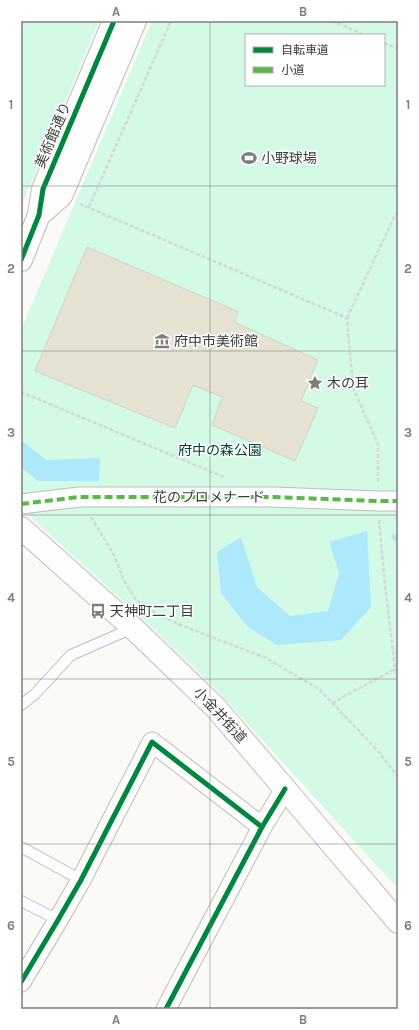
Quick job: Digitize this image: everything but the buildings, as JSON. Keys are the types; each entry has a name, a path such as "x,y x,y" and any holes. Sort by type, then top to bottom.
{"main road":[{"name":"美術館通り","path":"21,260 39,215 43,190 114,21"},
{"name":"美術館通り","path":"39,215 61,196 135,21"},
{"name":"小金井街道","path":"21,528 133,628 216,708 398,922"}],"street":[{"name":"花のプロメナード","path":"21,504 79,497 273,498 398,501"},
{"path":"21,982 81,880 152,742 262,828"},
{"path":"166,1009 262,828 285,788"}],"lane":[{"path":"21,705 36,694 71,655 133,628"},
{"path":"21,848 81,880"},
{"path":"21,901 58,920"}],"path":[{"path":"89,207 171,21"},
{"path":"332,21 364,34"},
{"path":"385,43 398,49"},
{"path":"61,196 347,318"},
{"path":"398,213 395,215 347,318 353,388 378,444 378,501 385,585 395,669 398,674"},
{"path":"21,392 230,479"},
{"path":"79,497 114,555 124,581 134,597 145,608 178,624 266,658 319,690 378,751 398,777"},
{"path":"332,703 395,669"}],"green space":[{"path":"21,21 99,21 21,207"},
{"name":"府中の森公園","path":"152,21 398,21 398,889 214,687 156,631 21,508 21,330"}],"water":[{"path":"21,440 46,460 100,458 99,481 38,481 21,467"},
{"path":"367,531 371,607 341,640 277,645 248,627 221,593 217,552 241,537 257,587 290,616 328,611 339,573 329,542"}],"waterway":[{"path":"394,537 398,540"}],"marked path":[{"path":"21,504 79,497 273,497 398,501"}],"cycle path":[{"path":"21,260 39,215 43,189 114,21"},
{"path":"21,982 81,880 152,742 262,827"},
{"path":"166,1009 262,827 285,789"}],"place":[{"name":"小野球場","path":"249,158"},
{"name":"府中市美術館","path":"162,341"},
{"name":"木の耳","path":"315,383"},
{"name":"天神町二丁目","path":"98,611"}]}
